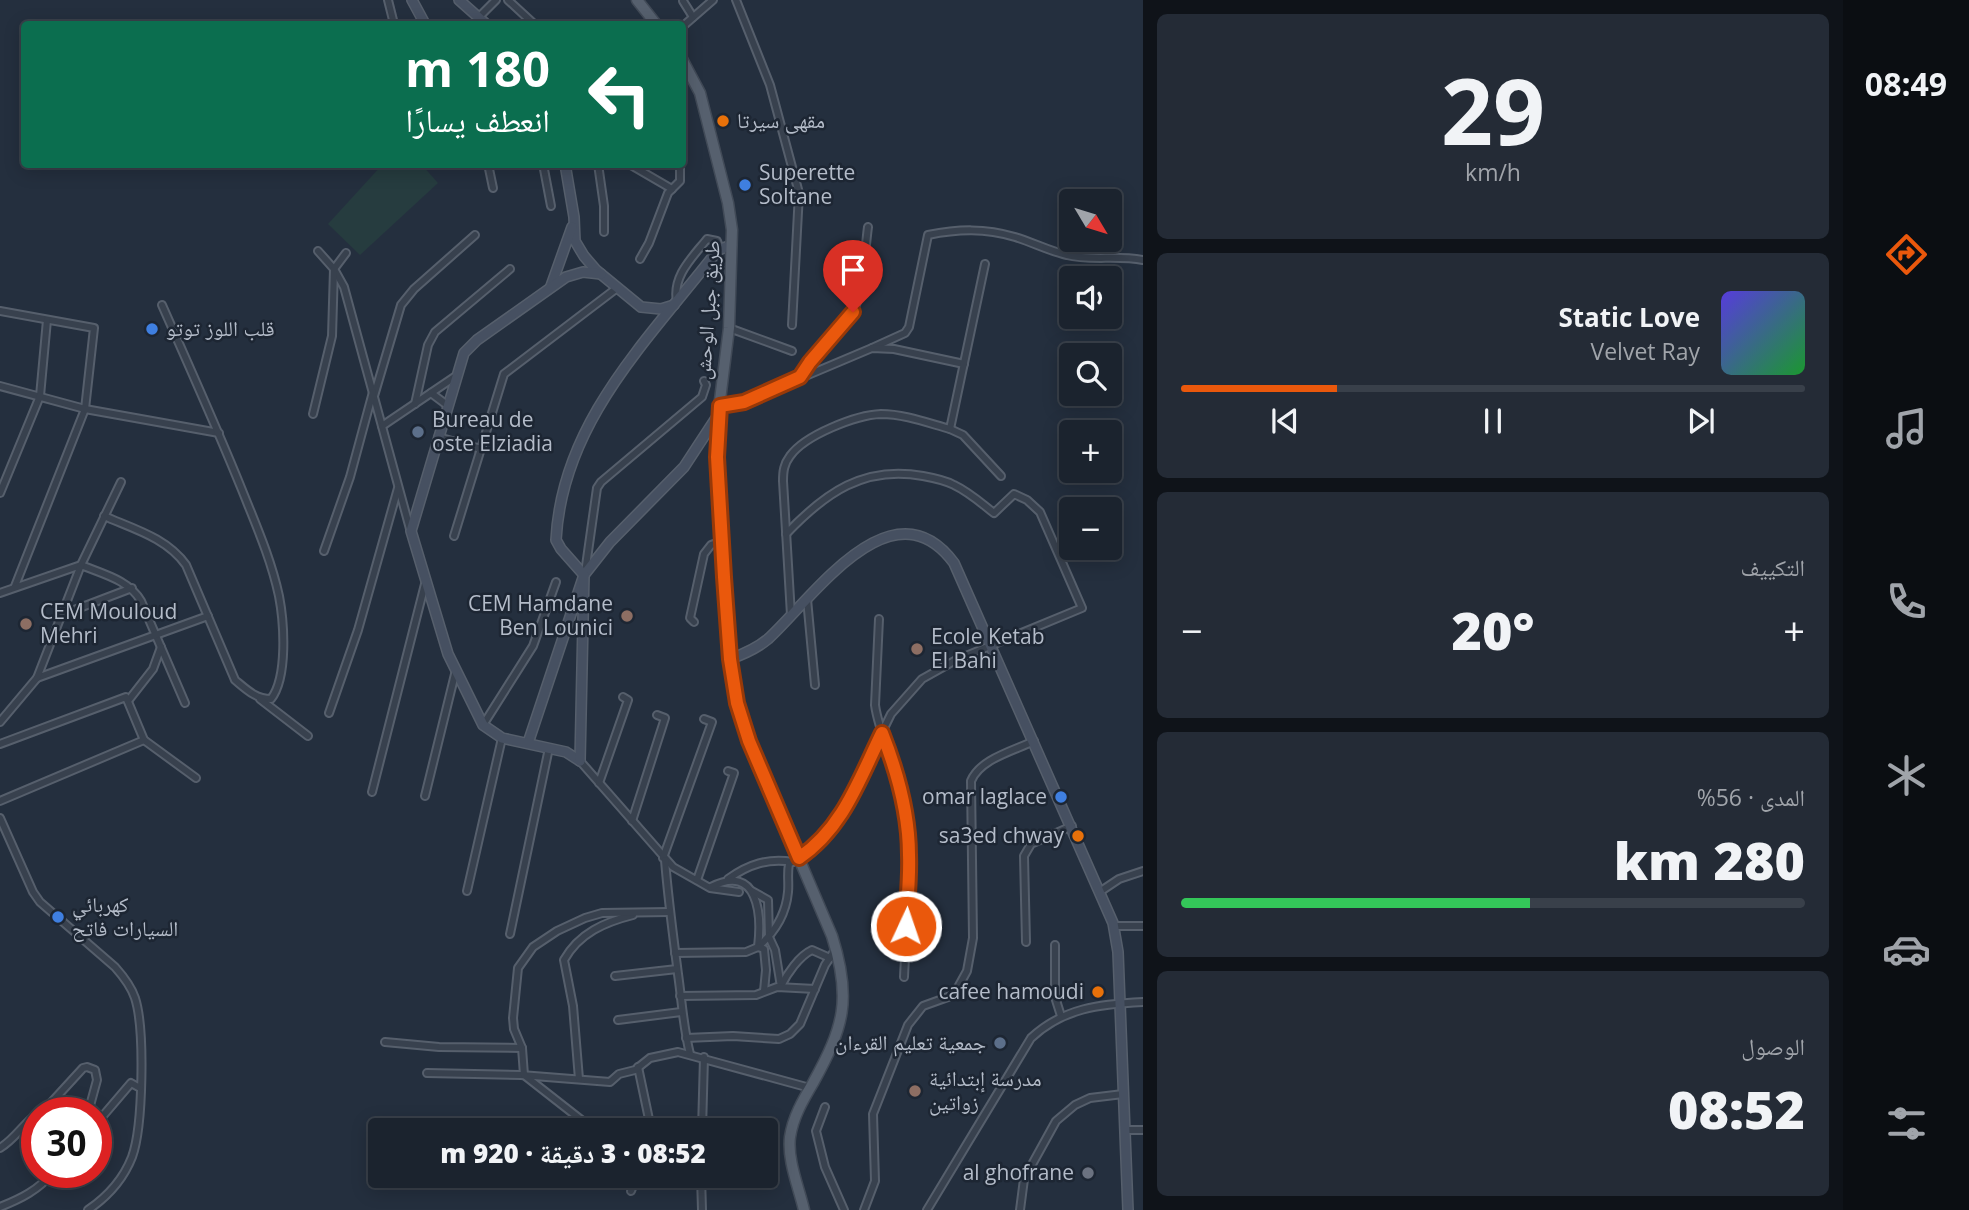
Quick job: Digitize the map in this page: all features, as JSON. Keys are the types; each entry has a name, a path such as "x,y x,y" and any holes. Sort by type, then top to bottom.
{"main road":[{"path":"412,0 423,21"},
{"path":"459,0 483,21"},
{"path":"637,0 654,21"},
{"name":"طريق جبل الوحش","path":"686,67 700,93 713,136 728,202 732,245 729,328 717,457 730,659 737,703 749,741 833,953 841,964 844,989 841,1021 828,1055 793,1123 789,1140 804,1210"},
{"path":"566,168 575,241 584,256 641,307 661,309 676,303"},
{"path":"550,288 574,222"},
{"path":"580,761 584,575 556,540 569,466 606,392 720,249 732,245"},
{"path":"580,761 566,752 502,738 483,725 448,654 411,531 460,362 469,346 575,273 601,274"},
{"path":"528,743 584,575 610,542 684,467 720,409"},
{"path":"730,659 757,647 850,557 870,542 893,535 920,537 944,550 954,564 1101,891 1114,926 1118,952 1128,1210"}],"street":[{"path":"388,0 393,21"},
{"path":"483,21 496,0"},
{"path":"508,0 531,21"},
{"path":"686,24 713,0"},
{"path":"736,0 770,85 799,193 792,325"},
{"path":"682,1 693,18"},
{"path":"489,168 493,188"},
{"path":"544,168 551,206"},
{"path":"599,168 604,206 604,232"},
{"path":"636,168 672,189"},
{"path":"640,259 672,189 680,181 680,168"},
{"path":"800,377 853,312 859,294 868,227"},
{"path":"720,409 744,402 905,333 909,327 928,235 979,229 1013,236 1069,256 1143,260"},
{"path":"324,551 350,477 401,305 414,289 475,235"},
{"path":"676,303 675,286 683,269 707,239 717,241 720,249"},
{"path":"317,251 334,268 344,287 411,531"},
{"path":"313,414 332,337 334,268 346,253"},
{"path":"950,429 985,264"},
{"path":"415,404 431,338 441,325 510,269"},
{"path":"454,536 504,374 617,288"},
{"path":"162,305 219,433 262,540 279,599 283,646 280,672 275,694 271,699 259,698"},
{"path":"0,312 94,328 85,409 15,586"},
{"path":"0,493 40,396 47,320"},
{"path":"729,328 792,351"},
{"path":"872,348 894,349 964,363"},
{"path":"382,426 456,376"},
{"path":"584,575 597,488 702,397 706,384 704,381"},
{"path":"0,386 85,409 219,433"},
{"path":"431,393 447,405"},
{"path":"791,615 783,470 791,454 808,440 834,426 878,414 895,415 950,429 969,441 1001,476"},
{"path":"438,437 481,449"},
{"path":"675,953 746,952 758,947 769,937 785,907 789,890 786,877 789,864 830,831 840,818 891,714 922,679 956,660 1082,608 1040,512 1027,500 1014,494 994,513 953,484 916,475 877,475 859,480 827,497 786,534"},
{"path":"0,722 37,678 81,565 121,482"},
{"path":"328,713 358,631 398,486"},
{"path":"104,516 167,544 178,554 186,565 236,680 308,736"},
{"path":"694,622 690,618 704,554 711,545 722,541"},
{"path":"0,593 81,565 132,588 141,601 185,703"},
{"path":"372,792 426,581"},
{"path":"483,725 533,646 556,582"},
{"path":"61,615 132,588"},
{"path":"807,599 815,685"},
{"path":"37,678 208,615"},
{"path":"879,619 875,705 900,788 909,854 904,978"},
{"path":"128,701 153,669 161,647"},
{"path":"425,796 456,670"},
{"path":"0,744 126,697 144,740 196,778"},
{"path":"600,783 628,700 623,697"},
{"path":"632,821 665,718 657,715"},
{"path":"690,1054 681,1012 664,859 712,722 704,719"},
{"path":"467,891 502,738"},
{"path":"0,802 144,740"},
{"path":"864,1210 875,1181 873,1114 908,1025 923,1006 948,997 956,991 967,971 973,938 971,781 976,771 986,764 1034,741"},
{"path":"510,934 549,748"},
{"path":"580,761 664,859 710,888 739,892"},
{"path":"697,880 734,773 728,771"},
{"path":"0,818 40,902 115,967 126,979 135,997 140,1020 142,1057 137,1130 132,1156 126,1171 110,1192 88,1210"},
{"path":"1027,942 1024,856 1031,844 1072,826"},
{"path":"710,888 740,871 772,859 796,860"},
{"path":"1101,891 1119,878 1143,871"},
{"path":"727,880 744,883 768,900 769,937 775,950 781,987"},
{"path":"752,891 760,919 758,947"},
{"path":"579,1079 573,1006 564,960 573,945 582,938 610,921 642,912"},
{"path":"579,1118 524,1075 522,1048 514,1029 513,1018 518,968 533,947 557,930 585,918 602,914 669,912"},
{"path":"1114,926 1143,926"},
{"path":"1055,945 1055,997 1061,1016"},
{"path":"758,947 764,950 764,991"},
{"path":"686,1038 779,1038 790,1034 800,1024 833,953 811,950 806,953 786,976 781,987"},
{"path":"615,976 677,969"},
{"path":"680,996 756,995 781,987 815,989"},
{"path":"927,1210 1031,1038 1051,1021 1084,1007 1143,1002"},
{"path":"618,1020 681,1012"},
{"path":"385,1042 450,1047 522,1048"},
{"path":"427,1073 524,1075 610,1082 619,1074 638,1067 650,1058 678,1052 810,1088"},
{"path":"702,1118 704,1057"},
{"path":"56,1097 87,1067 95,1070 97,1080 91,1097"},
{"path":"638,1067 649,1118"},
{"path":"112,1105 131,1083 140,1088"},
{"path":"1020,1210 1024,1178 1056,1121 1075,1105 1090,1098 1123,1094"},
{"path":"825,1107 816,1132 825,1167 844,1210"},
{"path":"0,1148 13,1140 21,1129"},
{"path":"1125,1130 1143,1130"},
{"path":"0,1207 21,1199 35,1188"},
{"path":"701,1188 702,1210"}],"green space":[{"path":"379,168 425,168 438,183 360,255 328,224"}],"place":[{"name":"مقهى سيرتا","path":"723,121"},
{"name":"Superette Soltane","path":"745,185"},
{"name":"قلب اللوز توتو","path":"152,329"},
{"name":"Bureau de oste Elziadia","path":"418,432"},
{"name":"CEM Hamdane Ben Lounici","path":"627,616"},
{"name":"CEM Mouloud Mehri","path":"26,624"},
{"name":"Ecole Ketab El Bahi","path":"917,649"},
{"name":"omar laglace","path":"1061,797"},
{"name":"sa3ed chway","path":"1078,836"},
{"name":"كهربائي السيارات فاتح","path":"58,917"},
{"name":"cafee hamoudi","path":"1098,992"},
{"name":"جمعية تعليم القرءان","path":"1000,1043"},
{"name":"مدرسة إبتدائية زواتين","path":"915,1091"},
{"name":"al ghofrane","path":"1088,1173"}],"route":[{"path":"853,312 800,377 744,402 720,406 717,457 730,659 737,703 749,741 799,858 812,849 840,818 882,733 900,788 908,838 906,926"}]}
